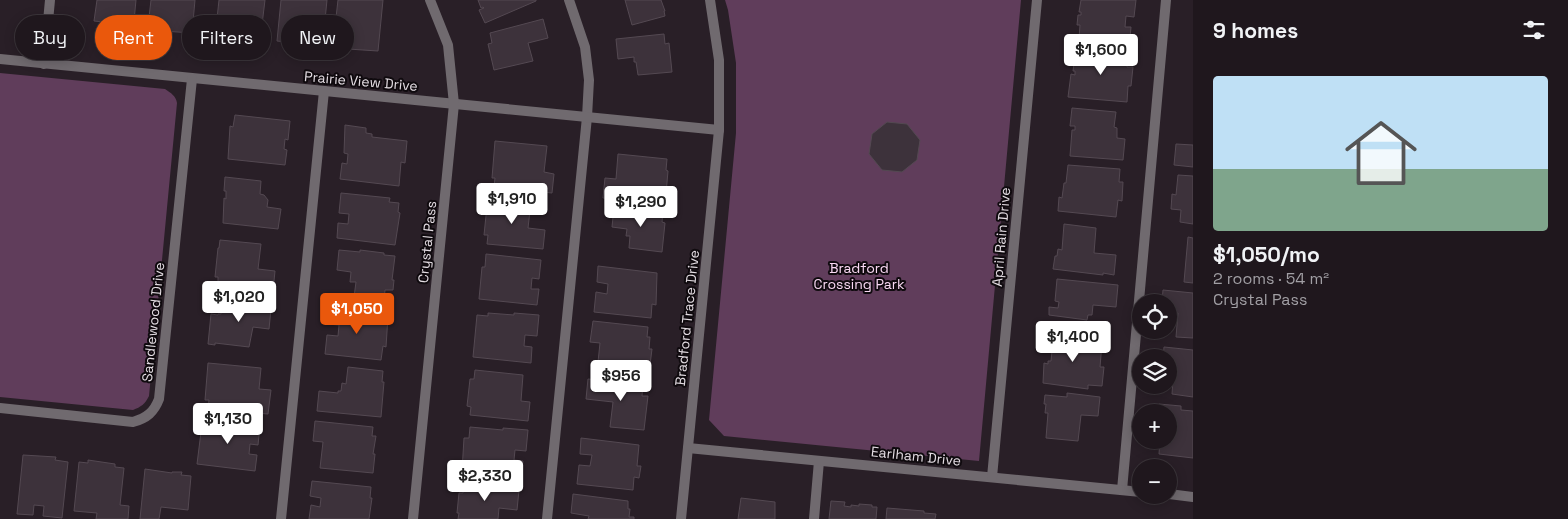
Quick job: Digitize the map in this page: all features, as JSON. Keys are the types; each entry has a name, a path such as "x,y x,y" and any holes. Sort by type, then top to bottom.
{"street":[{"path":"44,64 50,0"},
{"name":"Crystal Pass","path":"413,519 454,104 448,45 430,0"},
{"path":"547,519 587,117 589,80 585,48 569,0"},
{"name":"Bradford Trace Drive","path":"681,519 719,130 720,60 710,0"},
{"name":"April Rain Drive","path":"992,478 1037,0"},
{"path":"1122,490 1166,0"},
{"name":"Prairie View Drive","path":"0,59 719,130"},
{"name":"Sandlewood Drive","path":"0,408 133,422 150,414 156,407 159,399 192,78"},
{"path":"281,519 324,92"},
{"name":"Earlham Drive","path":"688,448 1132,491"},
{"path":"814,519 819,461"},
{"path":"1177,495 1193,497"}],"green space":[{"name":"Bradford Crossing Park","path":"725,0 1021,0 979,461 724,436 709,420 736,133 736,63"},
{"path":"0,73 165,89 173,95 177,103 149,396 138,408 133,410 0,397"}],"building":[{"path":"97,0 136,0 135,15 95,15 94,21"},
{"path":"151,0 195,0 194,15 182,15 182,32 172,32 172,15 149,15"},
{"path":"219,0 265,0 263,15 217,15"},
{"path":"281,0 327,0 326,15 281,15 281,41 277,41"},
{"path":"338,0 383,0 378,51 354,49 354,15 336,15"},
{"path":"478,0 536,1 485,23 479,10 484,8 481,8"},
{"path":"625,0 661,0 665,16 632,25"},
{"path":"1081,0 1136,0 1134,17 1126,16 1125,27 1131,27 1130,38 1122,37 1121,42 1079,39 1080,25 1077,25 1078,15 1081,15 1081,12 1079,12"},
{"path":"543,19 548,38 528,43 533,61 494,70 488,44 492,43 490,33"},
{"path":"664,34 665,44 669,43 672,72 638,75 634,57 618,59 616,39"},
{"path":"1076,49 1128,54 1127,67 1133,67 1131,86 1128,86 1127,102 1068,97 1071,74 1075,75 1075,71 1073,71"},
{"path":"1072,108 1116,112 1114,127 1117,128 1117,138 1125,139 1123,160 1070,156 1072,130 1075,130 1075,126 1070,126"},
{"path":"235,115 290,121 288,140 285,139 284,149 287,150 285,165 228,159 230,126 233,127"},
{"path":"887,122 907,124 920,140 917,160 902,172 882,170 869,154 872,134"},
{"path":"345,125 366,128 366,133 372,134 372,137 407,141 405,163 401,162 399,186 340,179 342,163 347,164 348,154 344,153"},
{"path":"495,141 547,146 544,172 554,174 552,193 494,187 495,178 492,178"},
{"path":"1176,144 1193,145 1193,167 1174,165"},
{"path":"618,154 667,159 666,194 662,194 661,204 603,198 605,178 616,179"},
{"path":"1068,165 1120,169 1119,182 1123,182 1122,201 1118,200 1116,217 1058,211 1059,197 1062,198"},
{"path":"1178,175 1193,176 1193,224 1180,222 1181,210 1171,209 1172,194 1176,195"},
{"path":"225,177 261,181 260,194 264,195 268,200 267,207 281,209 278,229 223,223 224,198 226,199 226,191 224,191"},
{"path":"341,193 390,198 389,202 399,203 398,212 400,213 395,245 337,238 338,223 348,224 349,214 339,213"},
{"path":"490,198 531,202 528,228 545,230 543,249 487,244 488,235 484,235 487,206 489,207"},
{"path":"614,207 663,212 662,222 665,223 662,252 629,248 630,236 626,236 627,229 612,227"},
{"path":"1064,224 1096,228 1094,253 1116,255 1114,275 1053,269 1058,249 1062,250"},
{"path":"1188,237 1193,238 1193,283 1184,282"},
{"path":"220,240 261,244 258,269 275,271 273,291 218,285 218,277 215,277"},
{"path":"339,250 360,252 360,250 395,256 392,280 394,280 393,290 385,290 384,300 354,297 356,282 350,282 351,272 337,270"},
{"path":"486,254 541,260 539,279 532,278 531,289 539,289 537,305 479,299 482,267 485,267"},
{"path":"598,266 657,273 656,305 652,304 651,318 594,312 596,292 607,294 608,284 597,282"},
{"path":"1057,279 1118,285 1116,307 1093,305 1092,315 1088,315 1087,320 1049,315 1049,307 1058,308 1059,302 1055,301"},
{"path":"1163,290 1193,293 1193,338 1177,337 1177,294 1163,294"},
{"path":"248,299 269,302 268,309 271,309 269,329 253,327 249,347 215,343 215,345 208,344 211,314 221,314 222,304 247,307"},
{"path":"329,309 388,316 386,347 383,346 381,360 325,354 327,335 338,336 339,325 327,324"},
{"path":"488,313 539,315 537,336 525,335 524,346 532,347 531,363 473,357 477,315 488,316"},
{"path":"593,321 648,327 647,337 650,337 649,349 652,349 647,374 606,370 607,363 598,362 600,343 590,342"},
{"path":"1046,337 1102,343 1100,367 1104,367 1102,386 1088,385 1088,389 1043,383 1044,363 1048,364 1048,361 1051,361 1052,351 1044,350"},
{"path":"1164,347 1193,350 1193,397 1172,394 1177,394 1177,349 1164,349"},
{"path":"208,363 261,368 259,389 271,390 268,414 208,409 209,400 205,400"},
{"path":"348,367 383,371 381,417 317,411 319,391 338,393 338,391 341,391 342,383 346,384"},
{"path":"475,370 523,375 521,401 530,402 528,421 470,415 471,407 467,406 470,379 474,379"},
{"path":"588,379 643,384 642,396 648,396 644,430 610,427 613,402 586,399"},
{"path":"1067,393 1100,397 1098,416 1081,415 1078,441 1046,438 1048,413 1045,413 1045,395 1067,397"},
{"path":"1177,406 1181,406 1181,410 1193,411 1193,458 1159,454 1159,449 1177,449"},
{"path":"204,420 260,425 258,445 250,444 249,454 257,455 255,471 197,464"},
{"path":"315,421 373,427 372,436 376,436 373,454 375,454 373,473 320,468 323,442 313,441"},
{"path":"470,427 528,430 526,451 515,450 514,460 523,461 521,477 462,471 464,438 469,438"},
{"path":"581,438 639,445 637,466 641,466 639,478 634,477 633,490 577,484 579,465 590,466 592,455 580,454"},
{"path":"23,455 56,457 55,460 68,462 62,518 43,516 44,506 34,505 33,515 17,514"},
{"path":"88,460 115,464 115,467 124,468 120,505 129,506 128,519 96,519 97,513 74,511 79,462 88,463"},
{"path":"145,469 172,473 182,472 181,475 191,476 188,510 161,507 159,519 140,519"},
{"path":"312,481 371,487 370,498 372,498 369,519 309,519 311,505 320,507 321,498 310,496"},
{"path":"464,484 519,490 517,510 499,508 498,519 458,519 459,493 463,493"},
{"path":"573,494 628,501 629,517 634,517 634,519 588,519 589,516 571,513"},
{"path":"741,498 775,502 775,519 738,519"},
{"path":"831,501 845,502 844,506 851,507 851,505 859,506 859,504 877,507 876,519 829,519"},
{"path":"887,508 924,511 924,513 936,514 935,519 886,519"}]}
